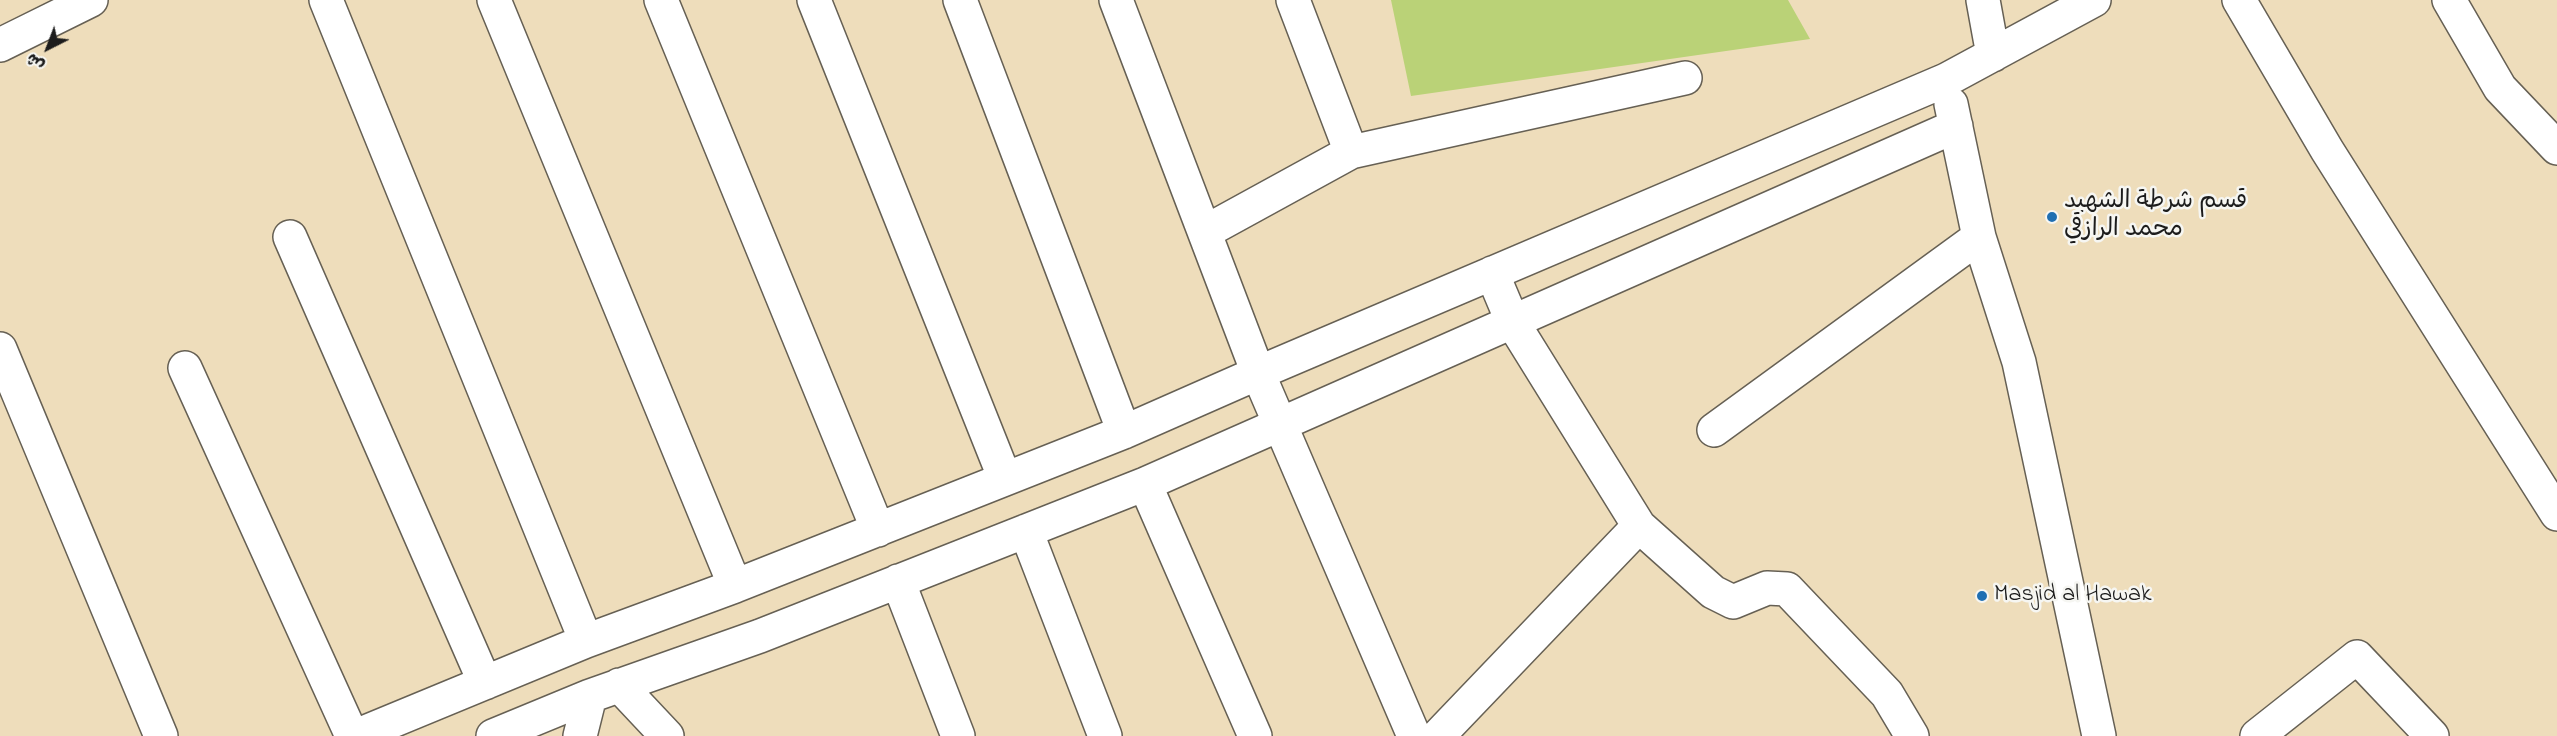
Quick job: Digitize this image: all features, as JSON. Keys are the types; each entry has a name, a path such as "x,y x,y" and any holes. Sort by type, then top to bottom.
{"street":[{"path":"0,45 49,10 91,0"},
{"path":"326,0 586,641"},
{"path":"494,0 735,586"},
{"path":"661,0 878,530"},
{"path":"814,0 1005,479"},
{"path":"960,0 1124,432"},
{"path":"1116,0 1258,373 1414,736"},
{"path":"1293,0 1351,152"},
{"path":"1983,0 1993,55"},
{"path":"185,368 354,736 586,641 735,586 1124,432 1946,80 2094,0"},
{"path":"2239,0 2327,150 2557,514"},
{"path":"2449,0 2500,88 2557,148"},
{"path":"1205,232 1351,152 1685,78"},
{"path":"1946,80 1979,237 2019,362 2099,736"},
{"path":"493,736 604,691 760,636 1145,484 1281,426 1956,126"},
{"path":"290,237 484,683"},
{"path":"1714,430 1979,237"},
{"path":"1492,273 1513,323 1639,526 1713,592 1733,602 1767,588 1787,589 1887,694 1912,736"},
{"path":"0,349 161,736"},
{"path":"1145,484 1255,736"},
{"path":"1438,736 1639,526"},
{"path":"1026,531 1106,736"},
{"path":"898,581 958,736"},
{"path":"2257,736 2357,657 2432,736"},
{"path":"580,736 604,691"},
{"path":"604,691 667,736"}],"green space":[{"path":"1391,0 1788,0 1810,39 1411,96"}],"place":[{"name":"قسم شرطة الشهيد محمد الرازقي","path":"2052,217"},
{"name":"Masjid al Hawak","path":"1982,596"}]}
